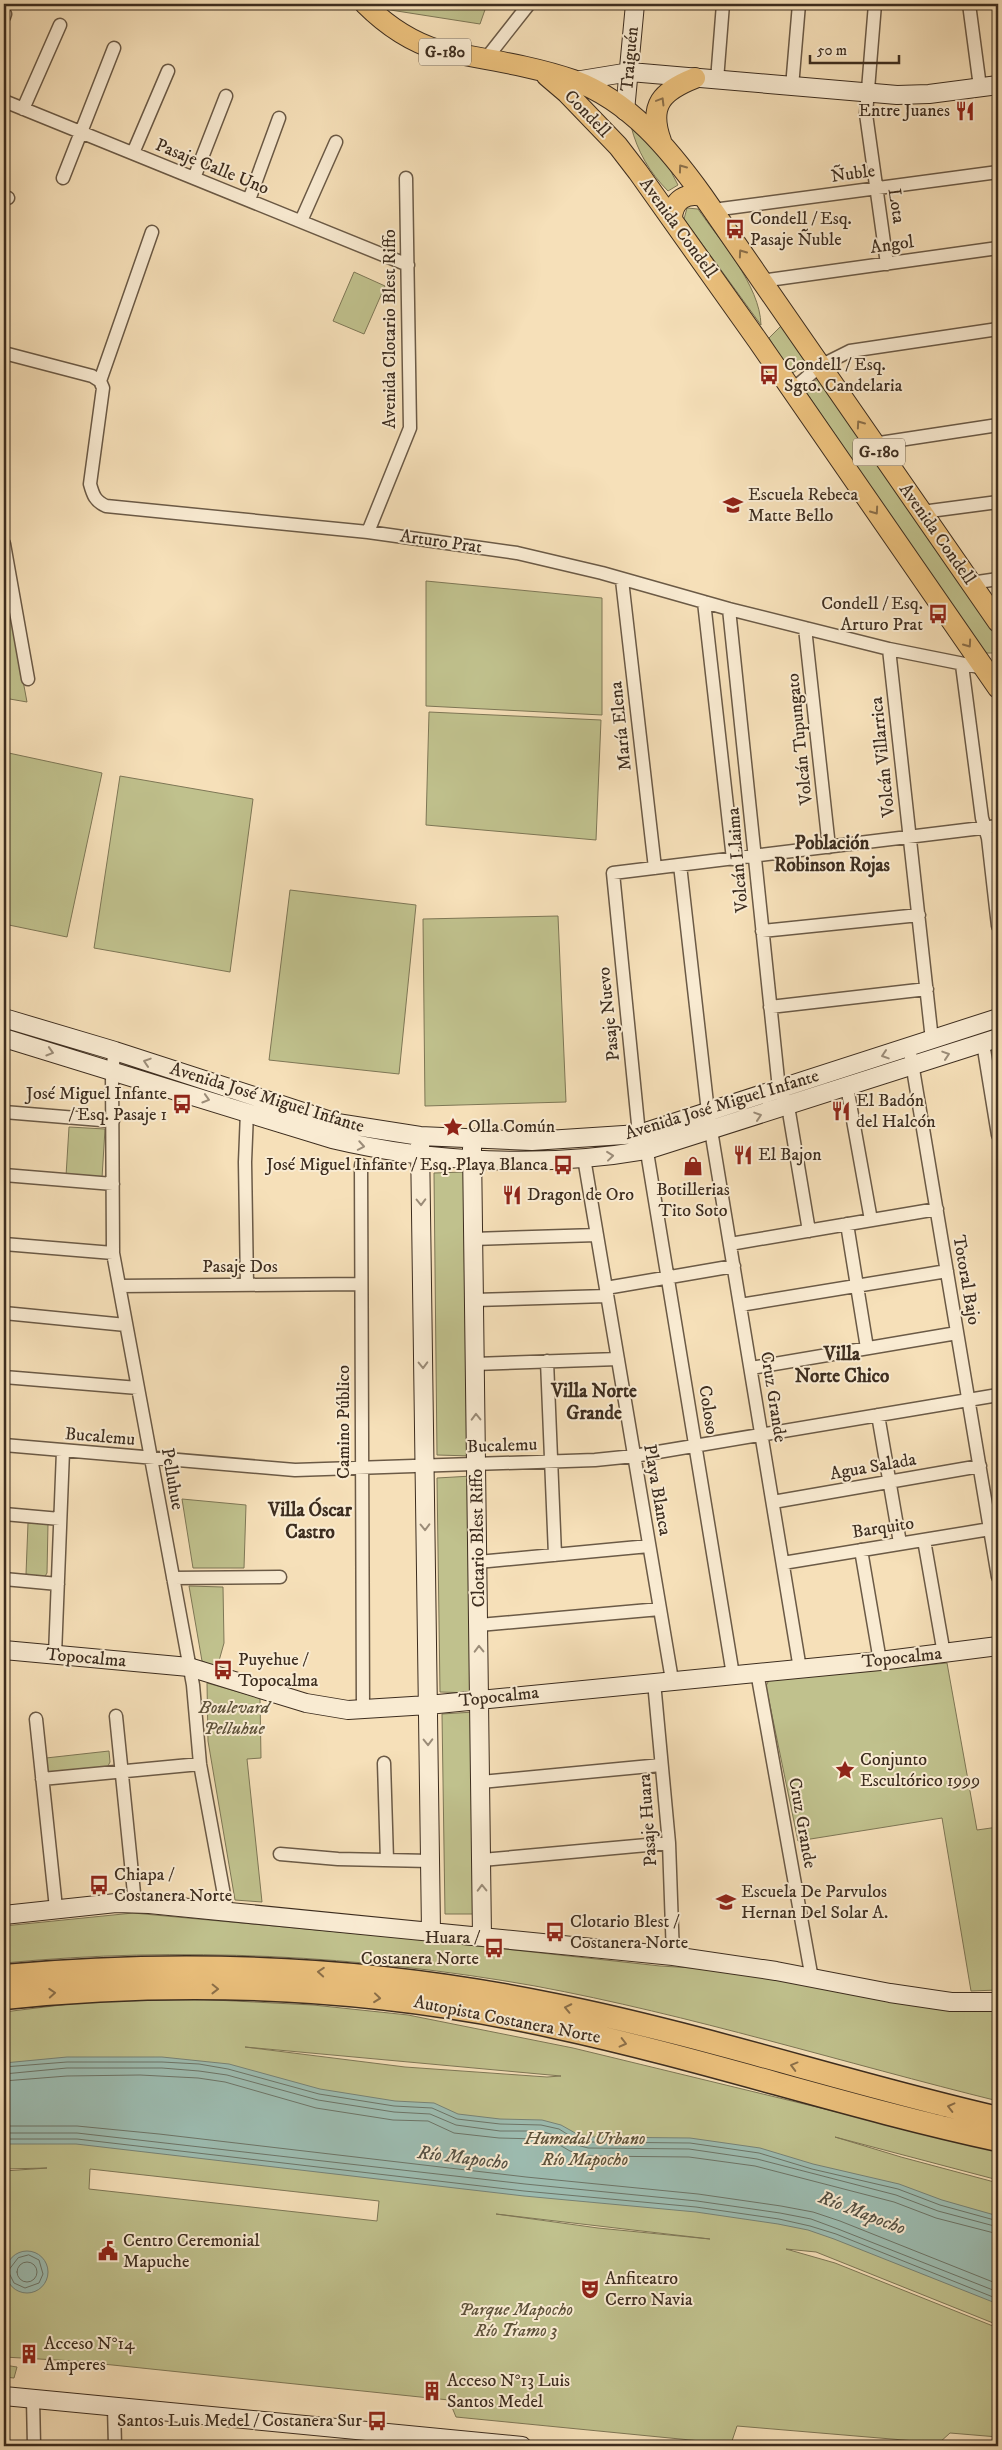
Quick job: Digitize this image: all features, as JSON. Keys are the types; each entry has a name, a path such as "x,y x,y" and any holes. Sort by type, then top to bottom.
{"highway":[{"name":"Autopista Costanera Norte","path":"4,1976 125,1968 220,1967 346,1974 431,1983 511,1996 599,2014 998,2118"},
{"name":"Autopista Costanera Norte","path":"4,1998 111,1990 223,1989 352,1996 447,2007 578,2032 998,2140"}],"main road":[{"name":"G-180","path":"365,4 386,23 418,43 438,50 574,81"},
{"name":"Condell","path":"539,72 557,83 631,162"},
{"path":"661,141 656,122 658,103 672,88 695,78"},
{"name":"Avenida Condell","path":"574,81 625,111 661,141 708,203 998,622"},
{"path":"625,111 624,138 631,162"},
{"name":"Avenida Condell","path":"631,162 991,667 998,688"},
{"path":"672,218 674,206 682,198 692,194 708,203"}],"street":[{"path":"485,60 530,4"},
{"path":"717,80 723,4"},
{"path":"792,86 799,4"},
{"name":"Lota","path":"875,4 867,121 887,264"},
{"path":"968,4 980,87"},
{"name":"Traiguén","path":"625,111 630,72 634,5"},
{"path":"23,109 60,24"},
{"path":"63,178 114,48"},
{"path":"133,154 168,71"},
{"path":"574,81 630,72 868,94 913,95 998,85"},
{"path":"194,178 226,96"},
{"name":"Pasaje Calle Uno","path":"4,101 408,265"},
{"path":"249,200 279,118"},
{"path":"301,221 336,142"},
{"name":"Ñuble","path":"708,203 876,188 998,172"},
{"name":"Avenida Clotario Blest Riffo","path":"368,532 410,428 406,178"},
{"path":"4,353 92,376 100,381 152,232"},
{"name":"Angol","path":"762,281 998,248"},
{"path":"792,390 820,366 842,354 861,348 998,329"},
{"name":"Arturo Prat","path":"100,381 103,388 90,484 93,495 98,502 106,506 129,510 368,532 517,553 889,649 962,665 991,667"},
{"path":"873,444 998,425"},
{"path":"922,512 998,502"},
{"path":"4,544 28,679"},
{"path":"971,583 998,579"},
{"name":"María Elena","path":"622,580 655,868"},
{"name":"Volcán Llaima","path":"704,602 733,859"},
{"name":"Volcán Llaima","path":"729,609 780,1089 788,1106 809,1231"},
{"name":"Volcán Tupungato","path":"806,628 829,847"},
{"name":"Volcán Villarrica","path":"889,649 932,1040"},
{"path":"962,665 998,926"},
{"path":"655,868 998,826"},
{"path":"680,865 711,1130"},
{"name":"Pasaje Nuevo","path":"647,1150 639,1134 613,873 655,868"},
{"path":"762,931 919,915"},
{"path":"770,1007 927,989"},
{"name":"Avenida José Miguel Infante","path":"4,1018 115,1051 337,1123 420,1136 472,1140 532,1141 639,1134 998,1018"},
{"name":"Avenida José Miguel Infante","path":"4,1038 112,1070 332,1140 420,1154 472,1159 584,1158 647,1150 991,1041"},
{"path":"991,1041 998,1135"},
{"name":"Totoral Bajo","path":"909,1047 998,1577"},
{"name":"Pelluhue","path":"115,1051 112,1070 113,1254 196,1703 200,1764 227,1912"},
{"path":"848,1087 870,1220"},
{"path":"4,1112 112,1121"},
{"path":"247,1112 247,1285"},
{"name":"Cruz Grande","path":"711,1130 800,1669"},
{"path":"420,1136 431,1931"},
{"name":"Clotario Blest Riffo","path":"472,1140 482,1937"},
{"name":"Coloso","path":"647,1150 733,1675"},
{"name":"Playa Blanca","path":"584,1158 672,1680"},
{"name":"Camino Público","path":"361,1165 363,1710"},
{"path":"4,1175 113,1184"},
{"path":"730,1244 936,1209"},
{"path":"846,1224 867,1348"},
{"path":"473,1239 597,1235"},
{"path":"4,1244 113,1254"},
{"path":"474,1300 607,1292 668,1277 734,1266"},
{"path":"740,1305 947,1271"},
{"name":"Pasaje Dos","path":"119,1286 361,1284"},
{"path":"4,1314 126,1325"},
{"path":"751,1368 957,1333"},
{"path":"475,1364 618,1359"},
{"path":"547,1361 555,1555"},
{"path":"4,1377 138,1388"},
{"name":"Bucalemu","path":"4,1445 270,1468 362,1469 551,1462 634,1456 998,1395"},
{"path":"878,1415 900,1544"},
{"path":"55,1655 63,1451"},
{"name":"Agua Salada","path":"772,1502 980,1466"},
{"path":"4,1514 60,1520"},
{"name":"Barquito","path":"782,1563 990,1528"},
{"path":"924,1540 944,1654"},
{"path":"478,1562 649,1546"},
{"path":"862,1550 880,1661"},
{"path":"173,1578 280,1577"},
{"path":"4,1579 58,1584"},
{"path":"479,1625 660,1609"},
{"name":"Topocalma","path":"4,1650 189,1667 312,1705 333,1709 363,1710 880,1661 998,1646"},
{"name":"Cruz Grande","path":"757,1672 812,1979"},
{"name":"Pasaje Huara","path":"654,1682 669,1842 673,1956"},
{"path":"116,1716 135,1903"},
{"path":"36,1719 56,1908"},
{"path":"384,1762 387,1860"},
{"path":"42,1779 200,1764"},
{"path":"481,1782 661,1765"},
{"path":"482,1860 669,1842"},
{"path":"280,1854 430,1862"},
{"path":"4,1914 56,1908 135,1903 673,1956 776,1971 812,1979 951,2002 998,2002"},
{"path":"4,2396 114,2407 359,2438 522,2446"},
{"path":"33,2399 34,2446"},
{"path":"114,2407 115,2446"}],"green space":[{"path":"380,4 487,4 480,24 384,9"},
{"path":"631,126 666,162 678,185 668,191 655,177 641,153"},
{"path":"687,208 698,209 737,264 754,294 761,325 684,219"},
{"path":"354,272 385,286 364,334 333,321"},
{"path":"781,326 808,363 791,374 769,338"},
{"path":"818,379 998,637 998,653 984,653 804,389"},
{"path":"4,579 27,702 4,698"},
{"path":"426,581 602,598 602,715 426,706"},
{"path":"429,712 601,720 596,840 426,825"},
{"path":"4,752 102,773 67,937 4,924"},
{"path":"120,776 253,799 230,972 94,948"},
{"path":"290,890 416,905 399,1074 269,1060"},
{"path":"558,916 566,1102 425,1106 423,919"},
{"path":"69,1127 105,1129 102,1178 66,1176"},
{"path":"465,1172 472,1456 437,1455 434,1173"},
{"path":"472,1476 474,1693 440,1692 437,1478"},
{"path":"182,1499 246,1505 244,1568 193,1568"},
{"path":"28,1523 48,1524 47,1573 44,1578 26,1574"},
{"path":"189,1586 223,1587 224,1643 217,1668 202,1661"},
{"path":"947,1663 977,1830 998,1827 998,1990 971,1991 942,1818 798,1841 766,1686 769,1680"},
{"name":"Boulevard Pelluhue","path":"207,1683 260,1698 261,1758 247,1759 262,1902 235,1900 208,1741"},
{"path":"474,1712 477,1914 445,1914 442,1714"},
{"path":"109,1751 110,1762 107,1768 54,1774 48,1772 46,1758"},
{"path":"133,1913 404,1938 660,1966 727,1970 938,2009 998,2011 998,2101 652,2011 535,1986 469,1975 403,1967 270,1956 137,1955 4,1963 4,1926"},
{"path":"194,1999 313,2005 408,2015 573,2048 998,2151 998,2180 835,2137 998,2183 998,2325 816,2252 786,2249 835,2263 998,2328 998,2437 950,2433 939,2443 737,2426 731,2444 456,2417 449,2400 74,2361 4,2357 4,2171 47,2168 4,2169 4,2012 86,2002","holes":["245,2047 561,2076 547,2077 405,2067","90,2169 379,2201 377,2221 89,2189","496,2214 710,2239 598,2228"]},
{"path":"4,2365 17,2367 14,2378 4,2377"}],"water":[{"name":"Río Mapocho","path":"67,2057 162,2057 229,2064 320,2089 395,2101 434,2103 458,2114 500,2119 542,2120 561,2125 577,2134 591,2137 690,2138 760,2148 813,2164 899,2184 942,2200 998,2216 998,2304 834,2239 808,2230 778,2224 696,2212 524,2196 76,2144 4,2144 4,2063"},
{"path":"31,2251 39,2254 45,2260 48,2272 45,2284 39,2290 23,2293 15,2290 9,2284 6,2268 9,2260 15,2254"}],"place":[{"name":"Entre Juanes","path":"965,111"},
{"name":"Condell / Esq. Pasaje Ñuble","path":"735,229"},
{"name":"Condell / Esq. Sgto. Candelaria","path":"769,375"},
{"name":"Escuela Rebeca Matte Bello","path":"733,505"},
{"name":"Condell / Esq. Arturo Prat","path":"938,614"},
{"name":"José Miguel Infante / Esq. Pasaje 1","path":"182,1104"},
{"name":"El Badón del Halcón","path":"841,1111"},
{"name":"Olla Común","path":"453,1127"},
{"name":"El Bajon","path":"743,1155"},
{"name":"José Miguel Infante / Esq. Playa Blanca","path":"563,1165"},
{"name":"Botillerias Tito Soto","path":"693,1166"},
{"name":"Dragon de Oro","path":"512,1195"},
{"name":"Puyehue / Topocalma","path":"223,1670"},
{"name":"Conjunto Escultórico 1999","path":"845,1770"},
{"name":"Chiapa / Costanera Norte","path":"99,1885"},
{"name":"Escuela De Parvulos Hernan Del Solar A.","path":"726,1902"},
{"name":"Clotario Blest / Costanera Norte","path":"555,1932"},
{"name":"Huara / Costanera Norte","path":"494,1948"},
{"name":"Centro Ceremonial Mapuche","path":"108,2251"},
{"name":"Anfiteatro Cerro Navia","path":"590,2289"},
{"name":"Acceso N°14 Amperes","path":"29,2354"},
{"name":"Acceso N°13 Luis Santos Medel","path":"432,2391"},
{"name":"Santos Luis Medel / Costanera Sur","path":"377,2421"}],"district":[{"name":"Población Robinson Rojas","path":"832,854"},
{"name":"Villa Norte Chico","path":"842,1365"},
{"name":"Villa Norte Grande","path":"594,1402"},
{"name":"Villa Óscar Castro","path":"310,1521"}],"park label":[{"name":"Humedal Urbano Río Mapocho","path":"585,2149"},
{"name":"Parque Mapocho Río Tramo 3","path":"516,2320"}]}
